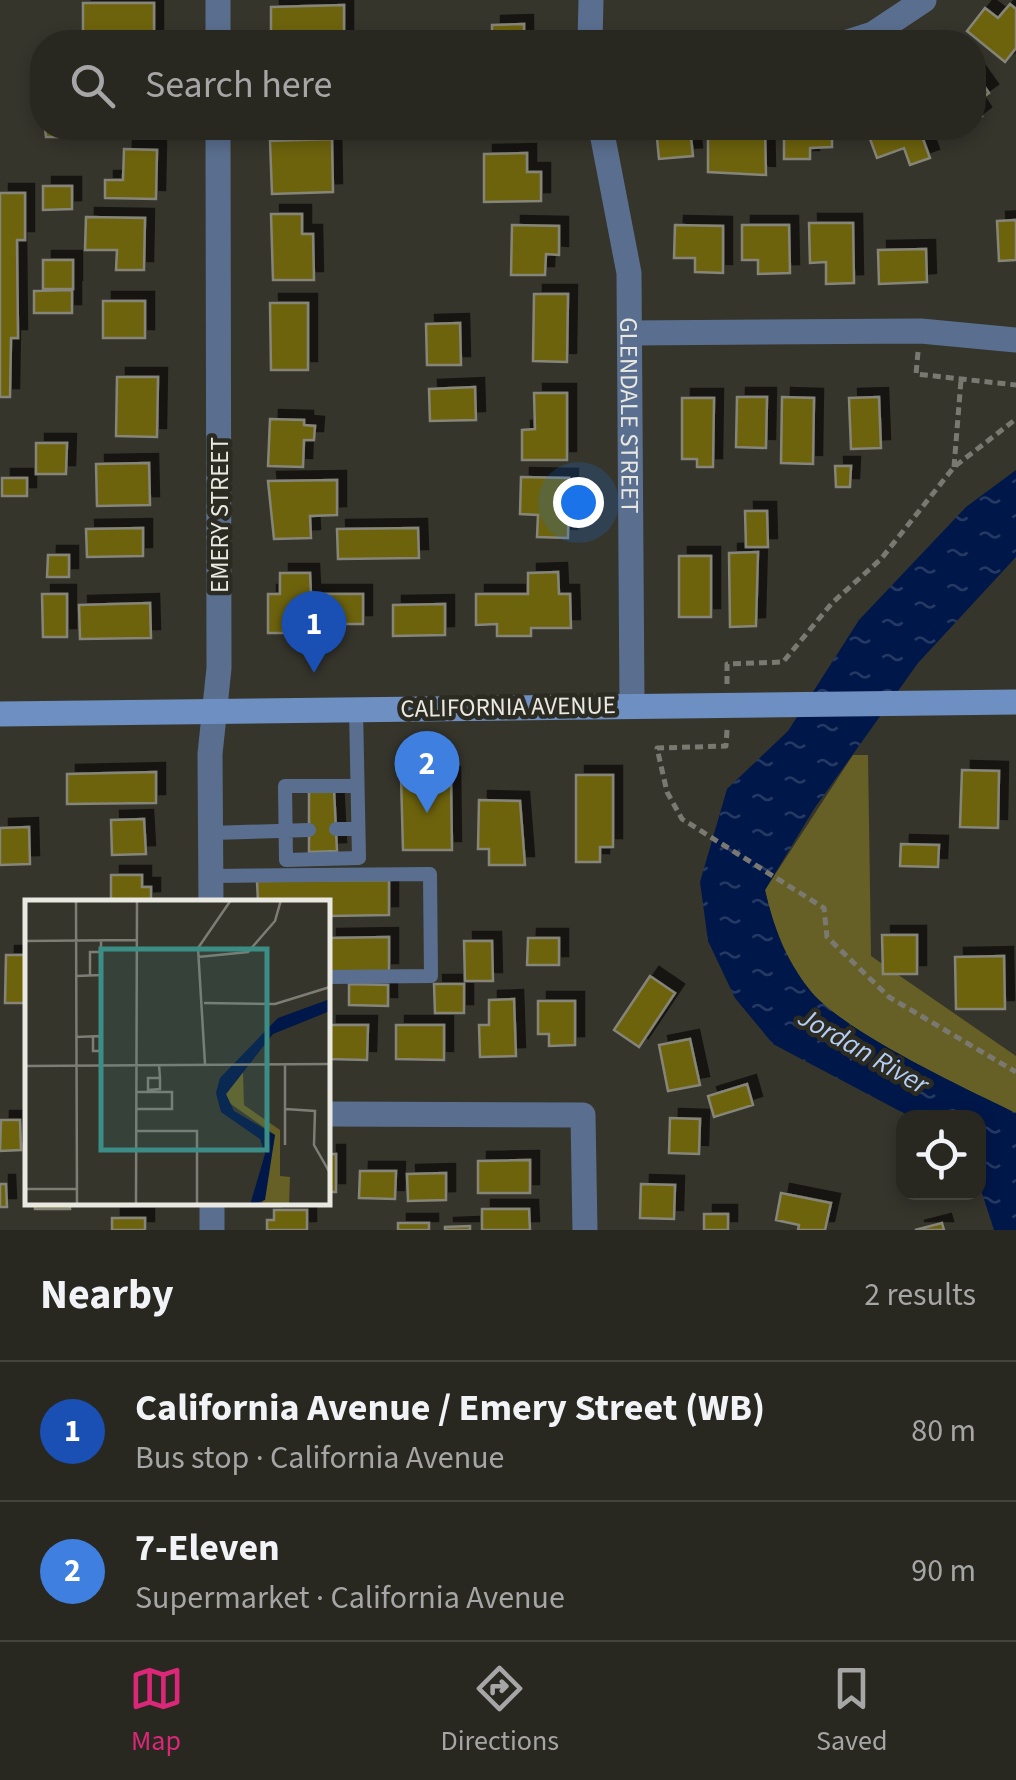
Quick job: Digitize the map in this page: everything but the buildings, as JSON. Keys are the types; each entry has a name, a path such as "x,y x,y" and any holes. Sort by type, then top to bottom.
{"main road":[{"name":"CALIFORNIA AVENUE","path":"0,714 1016,702"}],"street":[{"path":"218,0 218,30"},
{"path":"590,30 591,0"},
{"path":"879,30 924,0"},
{"name":"EMERY STREET","path":"211,890 214,712 219,668 218,140"},
{"name":"GLENDALE STREET","path":"604,140 624,231 630,332 632,704"},
{"path":"630,332 921,331 1016,340"},
{"path":"330,1114 583,1116 585,1230"}],"lane":[{"path":"356,709 358,786 359,858 286,860 284,786 358,786"},
{"path":"336,829 358,829"},
{"path":"211,833 309,830"},
{"path":"211,890 430,874 431,976 330,977"}],"path":[{"path":"921,331 916,374 1016,385"},
{"path":"954,467 962,379"},
{"path":"727,668 727,664 783,662 832,604 881,559 954,467 1016,419"},
{"path":"727,741 726,746 657,748 667,792 682,819 824,908 827,938 890,997 1016,1072"}],"shaded area":[{"path":"853,755 868,755 871,956 1016,1056 1016,1113 905,1057 847,1022 809,989 781,942 765,890"}],"water":[{"name":"Jordan River","path":"1016,470 1016,557 918,663 814,809 765,890 787,954 809,989 825,1005 905,1057 1016,1113 1016,1230 994,1230 984,1200 986,1110 898,1110 773,1044 735,998 708,941 700,882 727,789 788,731 859,620 966,507"}],"place":[{"name":"California Avenue / Emery Street (WB)","path":"314,673"},
{"name":"7-Eleven","path":"427,813"}]}
